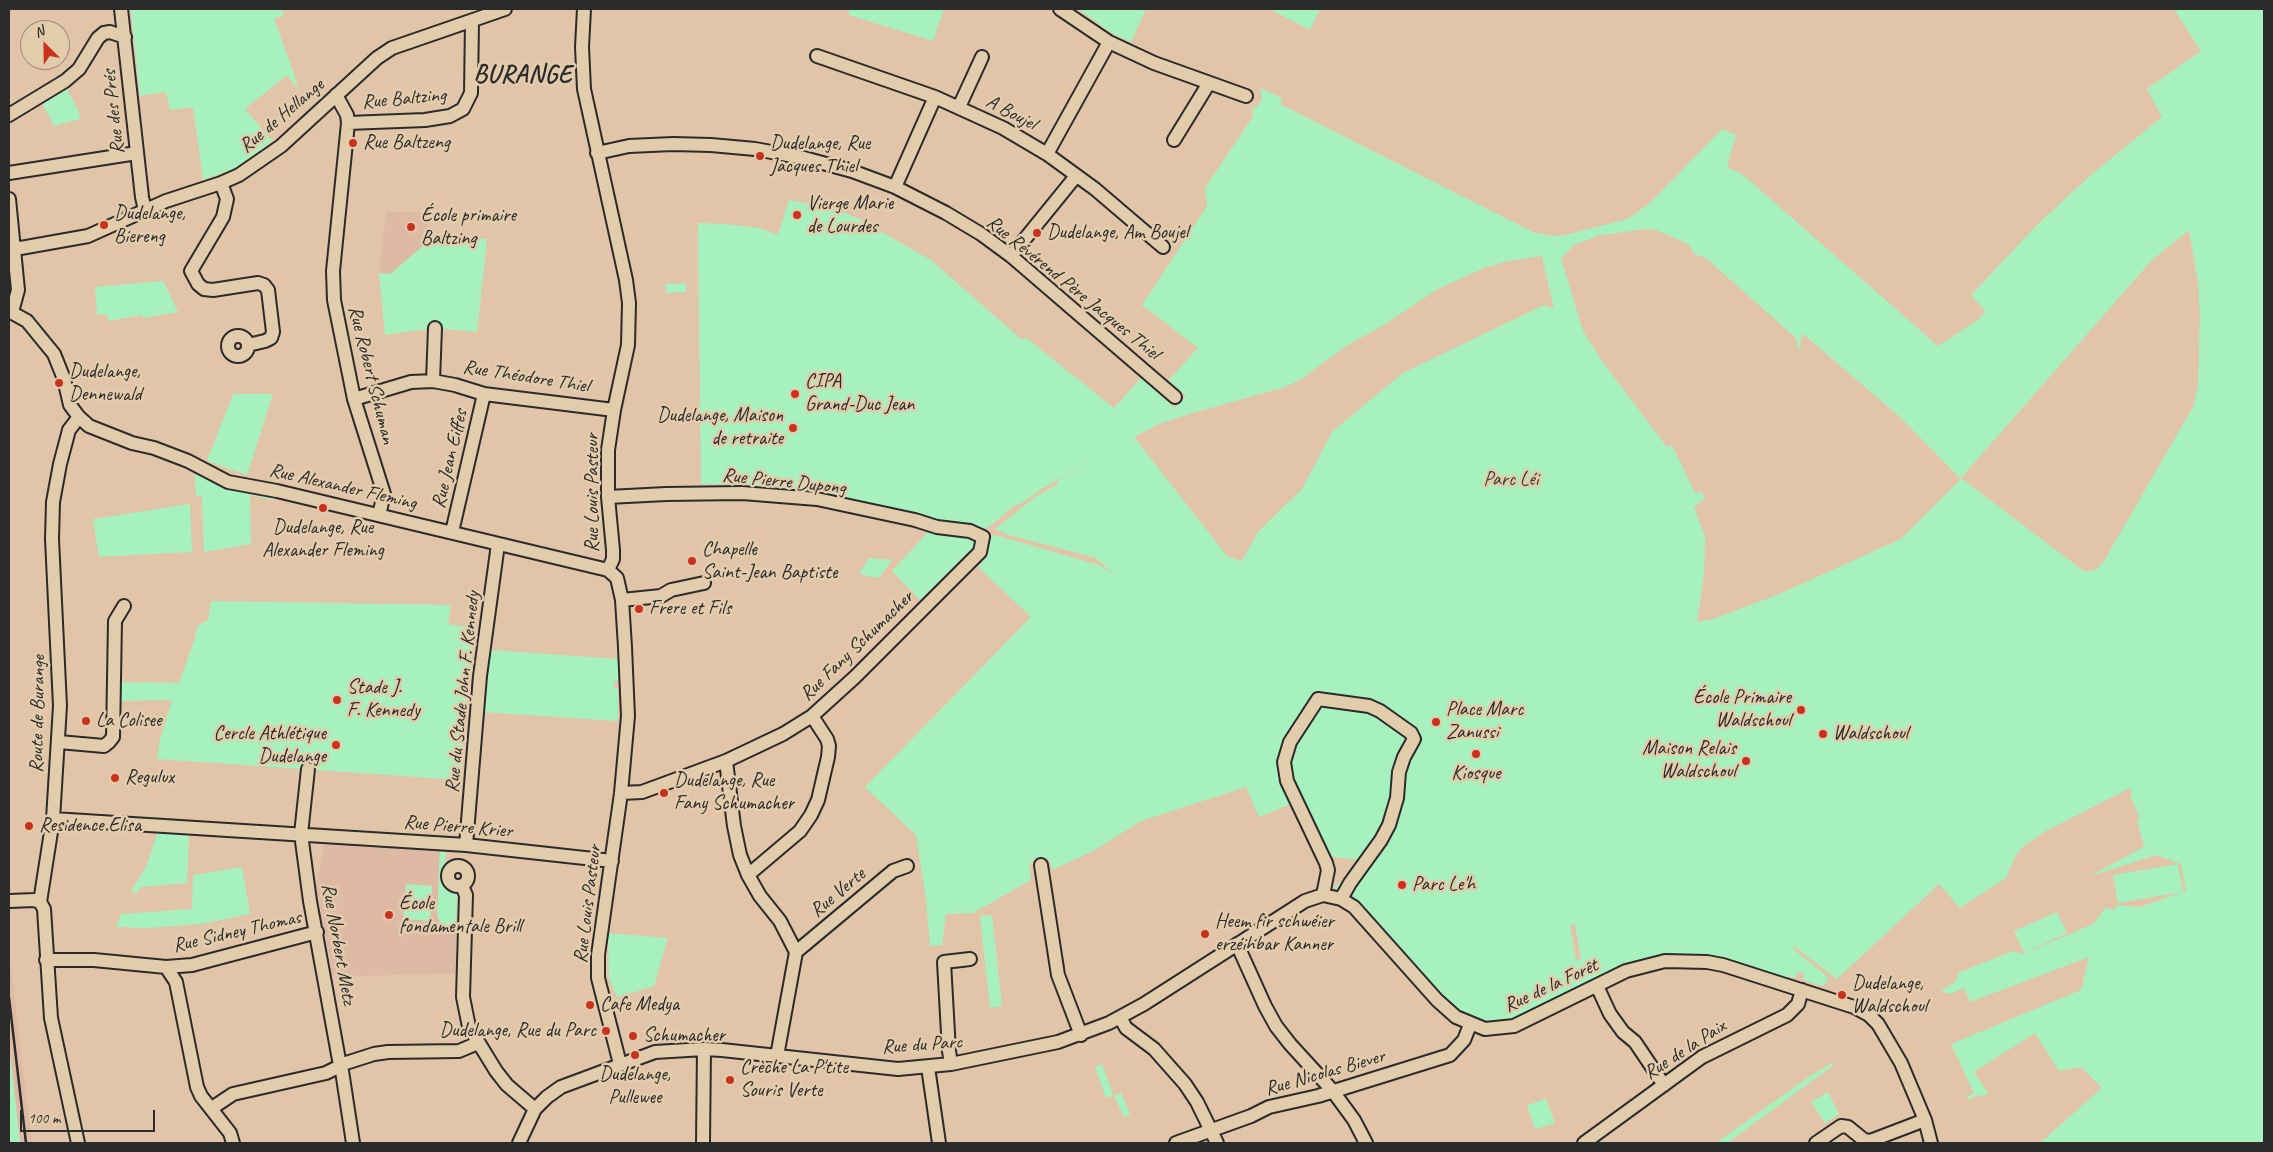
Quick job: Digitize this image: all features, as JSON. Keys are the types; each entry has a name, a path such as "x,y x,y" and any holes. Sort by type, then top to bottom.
{"street":[{"name":"Rue des Prés","path":"121,9 145,210"},
{"name":"Rue de Hellange","path":"15,249 88,236 185,194 221,183 262,162 377,58 392,48 505,9"},
{"name":"Rue Louis Pasteur","path":"584,9 582,47 584,89 620,251 629,303 628,345 614,410 608,450 608,497 613,550 613,559 608,570 617,578 622,600 628,716 621,793 598,955 598,978 620,1064"},
{"path":"1060,9 1109,42 1154,63 1246,96"},
{"name":"Rue Baltzing","path":"348,123 425,120 450,116 463,109 471,93 472,21"},
{"path":"9,115 65,80 79,69 98,38 104,33 110,32 125,37"},
{"path":"1047,154 1109,42"},
{"name":"A Boujel","path":"817,56 935,97 1002,128 1047,154 1163,248"},
{"path":"959,107 982,57"},
{"path":"1174,140 1209,83"},
{"name":"Rue Robert Schuman","path":"336,96 345,108 348,123 333,271 334,300 354,399 384,494 379,515"},
{"path":"896,187 935,97"},
{"name":"Rue Révérend Père Jacques Thiel","path":"597,153 630,146 673,144 755,149 833,166 896,187 946,213 981,234 1011,256 1175,397"},
{"path":"9,173 137,153"},
{"path":"1011,256 1076,176"},
{"path":"221,183 227,199 223,217 191,270 198,284 204,289 213,290 258,283 264,285 268,290 273,332 271,338 248,345"},
{"path":"9,199 18,290 10,311 27,321 54,354 64,379 70,405 78,417"},
{"name":"Rue Théodore Thiel","path":"433,381 435,328"},
{"name":"Rue Théodore Thiel","path":"354,399 411,382 433,381 455,385 484,394 614,410"},
{"name":"Rue Jean Eiffes","path":"452,532 484,394"},
{"name":"Rue Alexander Fleming","path":"78,417 89,426 188,461 228,482 270,489 608,570"},
{"name":"Route de Burange","path":"78,417 70,430 60,464 53,502 52,539 60,670 59,742 53,819 40,902 44,910 51,1018 78,1143"},
{"name":"Rue Pierre Dupong","path":"608,497 742,493 817,500 938,527 970,531 983,537"},
{"name":"Rue Fany Schumacher","path":"621,793 642,792 726,761 783,734 812,716 833,699 980,552 983,537"},
{"name":"Rue du Stade John F. Kennedy","path":"466,845 480,676 498,544"},
{"path":"622,600 661,596 671,590 704,583"},
{"path":"59,742 104,746 113,737 115,621 124,606"},
{"path":"1323,895 1328,870 1326,863 1287,781 1284,762 1290,742 1318,700 1369,706 1405,728 1414,739 1404,757 1399,772 1397,798 1389,825 1341,899"},
{"path":"748,875 800,832 812,815 818,800 829,746 827,739 812,716"},
{"path":"726,761 734,826 748,875 760,896 780,921 796,952 777,1056"},
{"path":"300,834 308,768"},
{"name":"Rue Pierre Krier","path":"53,819 466,845 612,861"},
{"name":"Rue Norbert Metz","path":"300,834 353,1143"},
{"path":"1041,865 1058,975 1081,1035"},
{"name":"Rue Verte","path":"796,952 892,871 907,866"},
{"path":"462,886 466,895 463,997 469,1027 507,1085 535,1109"},
{"name":"Rue du Parc","path":"519,1143 535,1109 561,1087 655,1052 704,1048 866,1066 928,1067 1038,1047 1081,1035 1144,1004 1305,901 1323,895"},
{"name":"Rue de la Forêt","path":"1323,895 1341,899 1354,907 1437,1000 1456,1017 1470,1025 1485,1029 1514,1026 1643,965 1682,960 1723,966 1854,1007 1868,1015 1878,1024 1901,1063 1925,1120 1931,1143"},
{"path":"9,900 34,900 40,902"},
{"name":"Rue Sidney Thomas","path":"46,960 94,960 166,967 192,965 316,932"},
{"path":"1237,944 1276,1026 1332,1090 1354,1120 1366,1143"},
{"path":"951,1064 948,1051 944,962 970,959"},
{"path":"166,967 176,982 197,1087 201,1096 230,1133 233,1143"},
{"path":"1597,986 1610,1014 1623,1032 1635,1042 1664,1085"},
{"name":"Rue de la Paix","path":"1584,1143 1715,1049 1787,1015 1798,1004 1802,990"},
{"path":"1120,1017 1126,1028 1154,1049 1185,1084 1197,1102 1217,1143"},
{"name":"Rue Nicolas Biever","path":"1176,1143 1251,1116 1269,1106 1318,1096 1332,1090 1450,1055 1464,1040 1470,1025"},
{"path":"212,1108 233,1094 317,1076 374,1054 388,1052 459,1051 478,1043"},
{"path":"703,1143 704,1048"},
{"path":"928,1067 939,1143"},
{"path":"1816,1143 1841,1126 1848,1127 1864,1140 1870,1141 1925,1120"}],"shaded area":[{"path":"386,212 431,212 430,240 390,274 379,273"},
{"name":"École fondamentale Brill","path":"327,842 440,851 438,885 457,892 456,973 333,977 316,886 324,845"},
{"path":"9,952 32,1143 20,1143 9,1044"}],"green space":[{"path":"131,9 281,9 284,15 274,19 299,90 287,75 245,109 272,141 236,168 203,180 193,107 170,110 166,92 140,96"},
{"path":"849,9 944,9 933,41 849,15"},
{"path":"1078,9 1146,9 1131,42 1113,34"},
{"path":"1269,9 1320,9 1310,30"},
{"name":"Parc Léi","path":"2174,9 2264,9 2264,1143 2040,1143 2102,1088 2081,1067 2059,1071 2035,1033 1974,1072 1988,1093 1982,1097 1980,1094 1968,1100 1967,1097 1974,1093 1951,1044 2081,990 2089,957 1970,1002 1964,988 1950,994 1941,991 1955,982 1958,973 2013,951 2023,954 2093,924 2105,908 2115,910 2116,905 2140,907 2183,892 2118,903 2113,875 2178,864 2183,891 2186,891 2181,864 2156,855 2088,877 2144,847 2137,820 2140,819 2130,795 2132,793 2130,788 2044,832 2024,846 2016,855 2006,878 1960,908 1939,884 1837,979 1794,946 1793,949 1827,976 1828,981 1822,986 1803,980 1804,973 1797,972 1796,978 1790,977 1790,973 1788,978 1726,959 1697,954 1666,955 1642,959 1624,966 1515,1018 1487,1022 1473,1019 1461,1012 1441,995 1358,903 1334,887 1341,882 1358,860 1328,856 1296,802 1259,817 1246,787 1141,821 1095,850 1052,870 1051,862 1046,858 1033,860 1029,865 1031,880 973,913 946,914 942,945 930,946 926,899 916,835 865,787 1031,617 978,567 989,554 986,547 987,540 995,535 1099,565 1113,574 1096,558 1009,535 995,529 1035,497 1058,484 1057,481 1090,461 1043,488 1019,505 1016,504 989,527 984,528 936,525 930,516 817,492 751,485 701,484 698,223 760,228 778,235 789,200 833,209 855,217 931,260 1022,340 1025,337 1114,408 1141,378 1175,408 1186,396 1169,380 1198,348 1142,305 1207,206 1205,188 1254,115 1251,111 1258,106 1262,98 1260,88 1282,98 1280,104 1533,232 1547,235 1561,236 1628,219 1650,203 1722,129 1736,135 1727,167 1742,174 1938,346 1979,319 1985,311 1971,295 2040,222 2092,174 2162,117 2147,89 2201,51","holes":["1644,229 1656,230 1688,244 1695,254 1706,258 1796,338 1799,352 1802,333 1900,417 1961,479 1902,538 1777,595 1713,619 1697,622 1704,575 1705,537 1694,507 1705,498 1702,492 1695,493 1672,445 1667,447 1602,361 1583,331 1561,258 1574,245 1597,236","2189,230 2198,282 2200,314 2198,386 2193,407 2104,561 2097,569 2085,572 1961,478 2152,260","1542,256 1554,309 1544,305 1403,373 1332,432 1302,489 1258,532 1242,561 1227,556 1134,437 1159,424 1285,387 1300,380 1346,346 1384,325 1436,290 1484,268 1508,261","1570,925 1575,925 1581,959 1576,961"]},
{"path":"67,89 79,112 80,119 54,126 43,104"},
{"path":"436,235 487,239 477,332 435,328 385,335 379,273 390,274"},
{"path":"163,281 178,312 143,318 142,315 108,321 107,314 97,315 95,287"},
{"path":"686,283 686,292 666,293 665,284"},
{"path":"233,394 273,394 247,475 207,461"},
{"path":"201,460 232,476 246,478 246,485 277,491 275,500 250,495 251,544 204,552 202,496 196,496 195,478 196,462"},
{"path":"190,504 192,552 99,557 93,519"},
{"path":"926,530 969,534 977,539 976,547 970,553 968,552 920,600 892,571 927,533"},
{"path":"869,558 892,560 879,578 859,574"},
{"name":"Stade J. F. Kennedy","path":"211,601 451,605 448,624 475,629 465,710 461,780 157,759 160,739 172,700 121,701 121,682 179,683 196,635 197,626 208,620"},
{"path":"489,650 618,659 618,681 614,681 614,688 618,688 618,721 483,712 489,666"},
{"path":"157,833 189,834 187,883 141,887 136,894 131,891 147,865"},
{"path":"440,851 446,852 443,887 457,892 456,932 444,928 437,914"},
{"path":"242,867 250,914 201,924 147,928 116,927 121,914 192,909 193,875"},
{"path":"406,884 432,886 430,921 403,919"},
{"path":"2057,912 2067,933 2024,953 2014,931"},
{"path":"992,915 1002,1006 990,1008 980,916"},
{"path":"608,933 668,938 654,986 617,997 609,979"},
{"path":"9,1044 20,1143 10,1143"},
{"path":"1832,1063 1834,1065 1727,1143 1716,1143 1810,1076"},
{"path":"1102,1064 1113,1095 1106,1098 1095,1067"},
{"path":"1828,1092 1839,1114 1825,1123 1811,1102"},
{"path":"1121,1093 1130,1114 1124,1117 1114,1096"},
{"path":"1546,1099 1555,1123 1535,1129 1527,1105"}],"railway":[{"path":"9,998 26,1143"}],"place":[{"name":"Rue Baltzeng","path":"353,143"},
{"name":"Dudelange, Rue Jacques Thiel","path":"760,156"},
{"name":"Vierge Marie de Lourdes","path":"797,215"},
{"name":"Dudelange, Biereng","path":"104,225"},
{"name":"École primaire Baltzing","path":"411,227"},
{"name":"Dudelange, Am Boujel","path":"1037,233"},
{"name":"Dudelange, Dennewald","path":"59,383"},
{"name":"CIPA Grand-Duc Jean","path":"795,394"},
{"name":"Dudelange, Maison de retraite","path":"793,428"},
{"name":"Dudelange, Rue Alexander Fleming","path":"323,508"},
{"name":"Chapelle Saint-Jean Baptiste","path":"692,561"},
{"name":"Frere et Fils","path":"639,609"},
{"name":"Stade J. F. Kennedy","path":"337,700"},
{"name":"École Primaire Waldschoul","path":"1801,710"},
{"name":"La Colisee","path":"86,721"},
{"name":"Place Marc Zanussi","path":"1436,722"},
{"name":"Waldschoul","path":"1823,734"},
{"name":"Cercle Athlétique Dudelange","path":"336,745"},
{"name":"Kiosque","path":"1476,754"},
{"name":"Maison Relais Waldschoul","path":"1746,761"},
{"name":"Regulux","path":"115,778"},
{"name":"Dudelange, Rue Fany Schumacher","path":"664,793"},
{"name":"Residence Elisa","path":"29,826"},
{"name":"Parc Le'h","path":"1402,885"},
{"name":"École fondamentale Brill","path":"389,915"},
{"name":"Heem fir schwéier erzéihbar Kanner","path":"1205,934"},
{"name":"Dudelange, Waldschoul","path":"1842,995"},
{"name":"Cafe Medya","path":"590,1005"},
{"name":"Dudelange, Rue du Parc","path":"606,1031"},
{"name":"Schumacher","path":"633,1036"},
{"name":"Dudelange, Pullewee","path":"635,1055"},
{"name":"Crèche La P'tite Souris Verte","path":"730,1080"}],"district":[{"name":"BURANGE","path":"523,75"}]}
